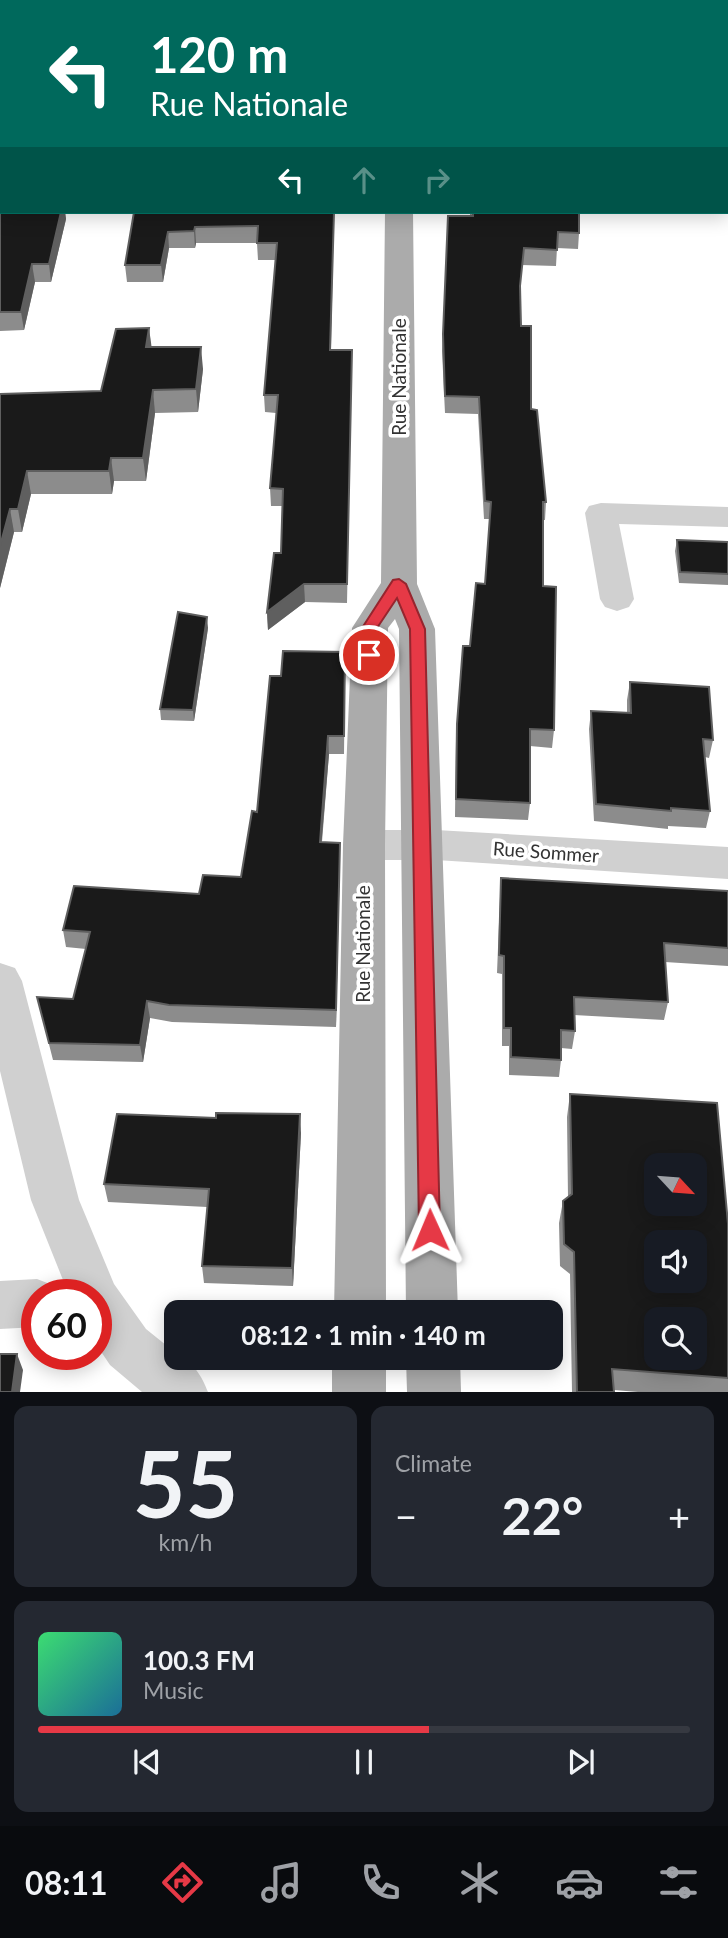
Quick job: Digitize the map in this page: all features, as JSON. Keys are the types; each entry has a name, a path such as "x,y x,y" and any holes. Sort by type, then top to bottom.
{"main road":[{"name":"Rue Nationale","path":"399,214 399,584 417,629 432,1300"},
{"name":"Rue Nationale","path":"360,1300 364,845 370,628 399,584"},
{"path":"359,1370 359,1392"},
{"path":"433,1370 434,1392"}],"street":[{"path":"617,599 601,513 728,517"},
{"name":"Rue Sommer","path":"364,845 420,845 728,863"},
{"path":"0,981 55,1200 87,1279"},
{"path":"0,1305 21,1304"},
{"path":"112,1324 128,1347 182,1392"}],"building":[{"path":"0,214 61,214 49,264 32,264 21,312 0,312"},
{"path":"134,214 334,214 330,350 352,350 347,584 304,584 267,612 274,553 281,553 283,489 270,488 278,395 264,395 277,243 257,243 258,226 195,227 194,231 168,232 161,265 125,265"},
{"path":"579,214 579,233 558,232 557,250 524,248 520,286 521,326 531,326 531,409 537,410 546,502 543,502 543,586 556,587 554,730 530,729 530,803 456,799 457,724 463,646 470,646 476,583 485,584 491,502 485,501 479,397 445,396 443,334 448,216"},
{"path":"149,328 146,347 201,347 196,389 153,390 143,458 111,458 109,471 27,471 18,509 10,509 0,546 0,394 101,391 116,329"},
{"path":"677,540 728,542 728,574 680,572"},
{"path":"178,612 207,617 193,710 160,709"},
{"path":"283,651 345,652 344,736 328,736 320,842 340,843 336,1010 169,1005 147,1001 140,1045 49,1043 37,997 73,999 90,932 63,930 74,886 199,894 203,875 241,877 252,811 257,812 270,676 281,676"},
{"path":"630,682 709,687 713,740 703,739 710,811 671,808 671,811 596,804 591,711 631,713"},
{"path":"501,878 728,891 728,948 664,943 668,1002 574,997 575,1031 561,1030 561,1060 511,1057 511,1028 504,1028 504,956 499,955"},
{"path":"570,1094 717,1103 728,1224 728,1378 612,1369 614,1392 577,1392 574,1252 564,1244 563,1201 572,1194"},
{"path":"216,1113 300,1114 292,1268 202,1266 209,1189 104,1184 117,1114 216,1118"},
{"path":"0,1354 17,1354 12,1392 0,1392"}],"route":[{"path":"369,655 370,628 399,584 417,629 430,1230"}]}
